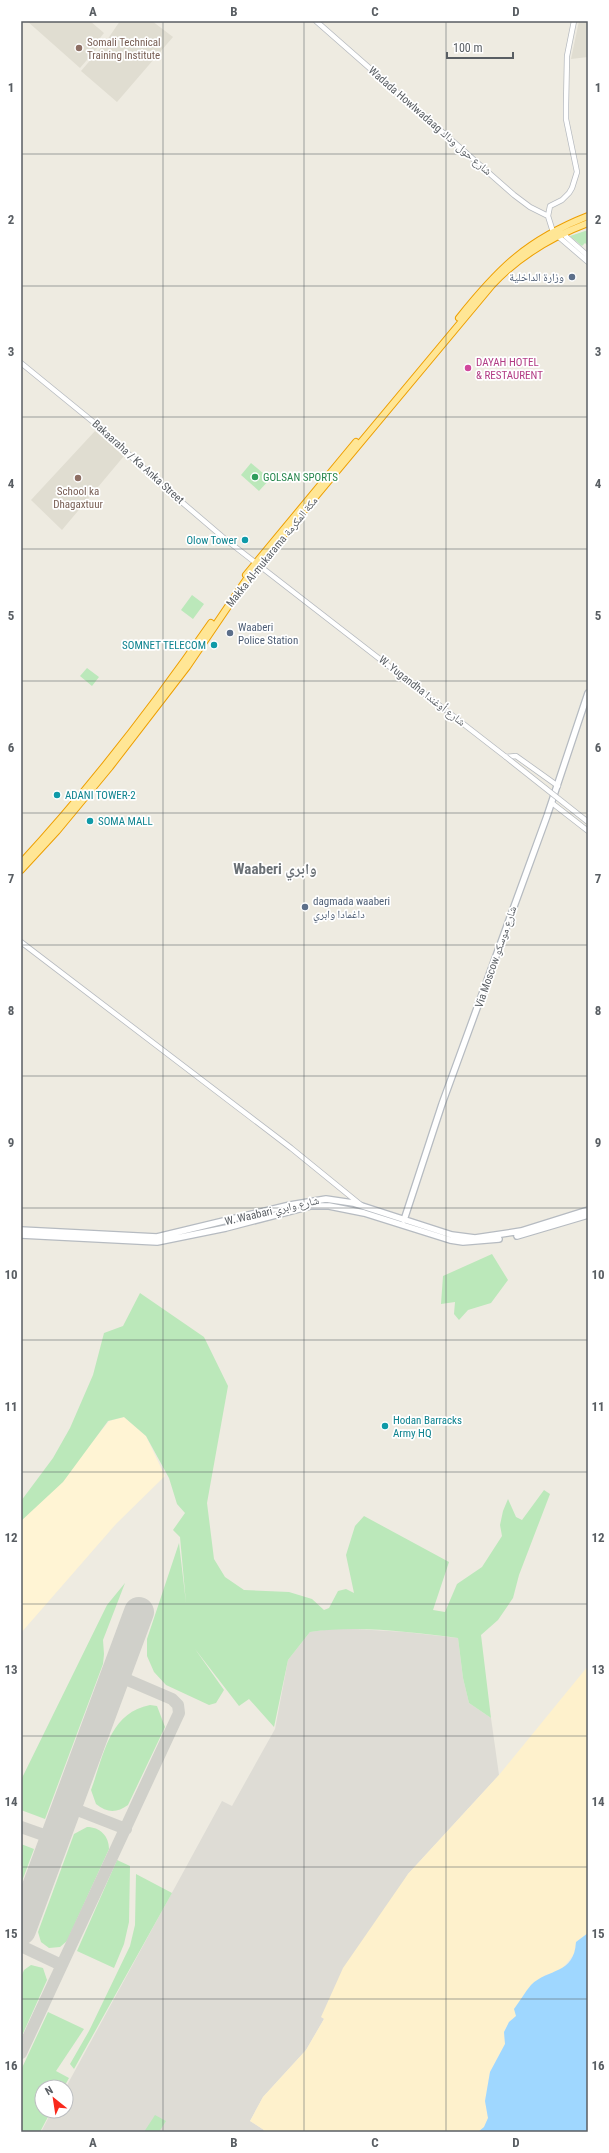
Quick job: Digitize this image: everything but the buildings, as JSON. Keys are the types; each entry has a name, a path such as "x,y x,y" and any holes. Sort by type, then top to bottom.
{"highway":[{"path":"557,231 588,216"},
{"path":"557,231 588,223"},
{"name":"Makka Al-mukarama مكة المكرمة","path":"21,863 54,827 108,760 258,562 489,282 502,268 526,247 557,231"},
{"name":"Makka Al-mukarama مكة المكرمة","path":"21,870 57,831 110,767 187,667 258,562"}],"main road":[{"name":"Via Moscow شارع موسكو","path":"404,1220 442,1104 552,803 588,693"},
{"name":"W. Waabari شارع وابري","path":"21,1230 157,1237 313,1200 337,1200 353,1203 364,1210"},
{"name":"W. Waabari شارع وابري","path":"21,1235 150,1243 226,1228 311,1206 329,1206 364,1210 404,1220 452,1235 475,1238 521,1231 588,1210"},
{"path":"364,1210 463,1242 503,1239 588,1215"}],"street":[{"name":"Wadada Howlwadaag شارع حول وداك","path":"316,21 514,195 530,208 548,216"},
{"path":"574,21 567,56 566,119 577,172 572,188 562,200 550,206 548,216 557,231 588,262"},
{"path":"557,231 588,256"},
{"name":"Bakaaraha / Ka Anka Street","path":"21,363 97,425 163,486 225,538 258,562"},
{"name":"W. Yugandha شارع أوغندا","path":"258,562 588,822"},
{"path":"506,757 516,756 558,786"},
{"path":"552,803 588,831"},
{"path":"21,942 290,1148 364,1210"}],"shaded area":[{"path":"27,21 90,21 104,33 96,43 99,46 80,68"},
{"path":"120,21 152,21 173,37 117,102 81,71 105,43"},
{"path":"579,21 588,21 588,57 571,59"},
{"name":"School ka Dhagaxtuur","path":"95,431 124,456 62,530 31,500"},
{"path":"124,1417 146,1436 165,1476 116,1524 21,1633 21,1521 89,1446 109,1421"},
{"path":"338,1628 405,1632 458,1638 463,1678 469,1703 491,1718 499,1775 408,1874 306,2050 263,2097 250,2121 264,2130 263,2132 41,2132 48,2119 74,2119 74,2079 70,2079 222,1801 232,1806 275,1729 288,1660 310,1632"}],"green space":[{"path":"588,230 588,246 585,243 582,246 570,236"},
{"name":"GOLSAN SPORTS","path":"251,463 270,479 259,491 241,475"},
{"path":"192,595 204,604 193,619 181,610"},
{"path":"87,668 99,677 92,686 80,676"},
{"path":"492,1254 508,1280 491,1303 468,1310 459,1320 454,1314 455,1302 441,1304 443,1276"},
{"path":"140,1293 204,1337 228,1386 207,1503 214,1559 225,1577 244,1590 289,1592 312,1599 324,1610 329,1608 338,1591 346,1589 354,1593 346,1555 355,1526 364,1516 449,1562 433,1610 445,1612 457,1584 482,1567 502,1536 500,1525 503,1511 508,1499 516,1517 522,1520 544,1490 550,1494 519,1575 513,1598 498,1620 481,1635 491,1718 469,1703 463,1678 458,1638 365,1629 310,1632 288,1660 274,1727 249,1699 239,1706 195,1649 186,1603 180,1537 173,1530 185,1513 177,1504 169,1478 146,1436 124,1417 108,1421 63,1482 21,1521 21,1501 53,1458 70,1428 93,1375 104,1333 123,1326"},
{"path":"179,1543 186,1603 195,1649 224,1690 216,1703 209,1705 166,1685 154,1672 147,1656 147,1639"},
{"path":"125,1583 103,1640 103,1664 45,1819 21,1810 21,1780 107,1605"},
{"path":"150,1705 157,1706 165,1727 128,1805 116,1811 104,1809 96,1804 91,1790 110,1737 125,1717 136,1710"},
{"path":"87,1827 92,1827 103,1833 109,1844 109,1849 67,1941 60,1947 49,1948 41,1942 38,1932 74,1834"},
{"path":"21,1844 34,1849 21,1884"},
{"path":"117,1860 130,1866 129,1922 124,1944 114,1968 77,1951"},
{"path":"136,1874 172,1893 74,2069 70,2064 89,2031 130,1946 135,1925"},
{"path":"31,1965 43,1968 47,1980 21,2038 21,1977 24,1970"},
{"path":"48,2012 84,2029 56,2071 68,2079 34,2079 34,2119 47,2119 40,2132 21,2132 21,2070"},
{"path":"155,2115 166,2121 159,2132 144,2132"}],"sand":[{"path":"588,1666 588,1933 576,1942 575,1953 560,1971 545,1975 516,2016 509,2022 504,2032 505,2044 490,2072 485,2101 488,2118 484,2128 478,2132 263,2132 264,2130 250,2121 263,2097 306,2050 324,2019 321,2017 343,1968 408,1874 499,1775"}],"water":[{"path":"588,1933 588,2132 478,2132 484,2127 488,2118 485,2101 490,2072 505,2044 504,2032 509,2022 516,2016 514,2009 531,1985 545,1976 559,1970 571,1960 576,1942"}],"taxiway":[{"path":"21,2053 179,1713 178,1705 172,1699 116,1675"},
{"path":"67,1806 126,1829"},
{"path":"21,1827 55,1839"},
{"path":"21,1946 57,1963"}],"runway":[{"path":"21,1930 139,1612"}],"place":[{"name":"Somali Technical Training Institute","path":"79,48"},
{"name":"وزارة الداخلية","path":"572,277"},
{"name":"DAYAH HOTEL & RESTAURENT","path":"468,368"},
{"name":"GOLSAN SPORTS","path":"255,477"},
{"name":"School ka Dhagaxtuur","path":"78,478"},
{"name":"Olow Tower","path":"245,540"},
{"name":"Waaberi Police Station","path":"230,633"},
{"name":"SOMNET TELECOM","path":"214,645"},
{"name":"ADANI TOWER-2","path":"57,795"},
{"name":"SOMA MALL","path":"90,821"},
{"name":"dagmada waaberi داغمادا وابري","path":"305,907"},
{"name":"Hodan Barracks Army HQ","path":"385,1426"}],"district":[{"name":"Waaberi وابري","path":"275,869"}]}
